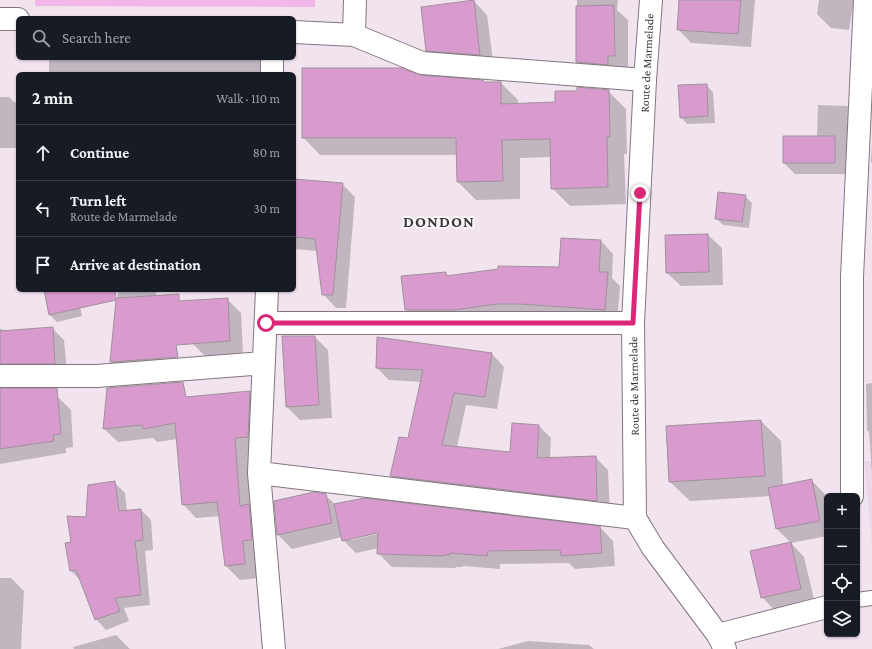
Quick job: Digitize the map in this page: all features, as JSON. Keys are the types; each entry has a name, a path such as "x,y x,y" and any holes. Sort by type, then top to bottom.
{"street":[{"path":"354,35 355,0"},
{"name":"Route de Marmelade","path":"635,518 633,323 645,80 651,0"},
{"path":"852,493 852,277 865,0"},
{"path":"0,18 16,19"},
{"path":"296,32 354,35 422,63 645,80"},
{"path":"272,60 272,72"},
{"path":"266,292 259,473 274,649"},
{"path":"266,323 633,323"},
{"path":"0,376 97,376 264,363"},
{"path":"259,473 635,518 654,548 722,642 824,608"}],"lane":[{"path":"860,600 872,598"}],"shaded area":[{"path":"35,0 315,0 315,7 35,6"},
{"path":"864,461 872,461 872,545"}],"building":[{"path":"474,0 480,55 426,51 421,7"},
{"path":"679,0 741,0 738,34 677,30"},
{"path":"614,5 615,56 608,56 608,65 576,62 576,6"},
{"path":"302,68 402,68 421,75 483,80 484,82 501,82 501,104 555,102 555,91 577,91 577,87 609,90 610,137 607,137 608,187 551,189 550,139 502,140 503,181 457,182 456,138 302,138"},
{"path":"707,84 708,116 680,118 678,85"},
{"path":"783,136 835,136 835,163 783,163"},
{"path":"296,179 343,183 333,295 322,295 315,239 296,237"},
{"path":"718,192 746,195 742,222 715,219"},
{"path":"708,234 709,272 666,273 665,235"},
{"path":"561,238 601,240 599,272 608,272 605,310 521,304 497,304 455,310 405,310 401,276 446,272 446,276 498,269 498,266 559,267"},
{"path":"44,292 115,292 116,299 179,294 179,301 228,298 230,341 176,345 178,357 110,362 116,300 49,315"},
{"path":"53,327 55,364 0,364 0,331"},
{"path":"282,336 315,336 319,405 286,407"},
{"path":"377,337 492,353 485,397 454,393 442,445 510,452 512,423 539,425 537,458 596,456 597,501 390,476 399,437 408,438 423,370 376,368"},
{"path":"183,382 186,397 250,391 248,437 235,438 240,506 249,504 252,540 243,541 245,564 225,566 217,502 182,505 175,423 143,429 142,425 103,429 107,388"},
{"path":"0,388 57,388 61,434 53,435 54,441 0,449"},
{"path":"761,420 765,476 669,482 666,426"},
{"path":"812,479 820,521 776,529 768,488"},
{"path":"115,481 119,511 141,509 143,540 135,541 141,595 115,598 120,611 95,620 76,570 70,571 65,543 71,542 67,516 86,517 88,485"},
{"path":"314,492 326,494 332,523 277,535 274,501"},
{"path":"364,498 600,526 602,553 561,556 560,550 488,551 487,556 450,553 450,555 443,556 377,554 378,533 342,541 334,504"},
{"path":"791,542 801,589 761,598 750,551"}],"district":[{"name":"DONDON","path":"439,221"}],"route":[{"path":"266,323 633,323 640,193"}]}
